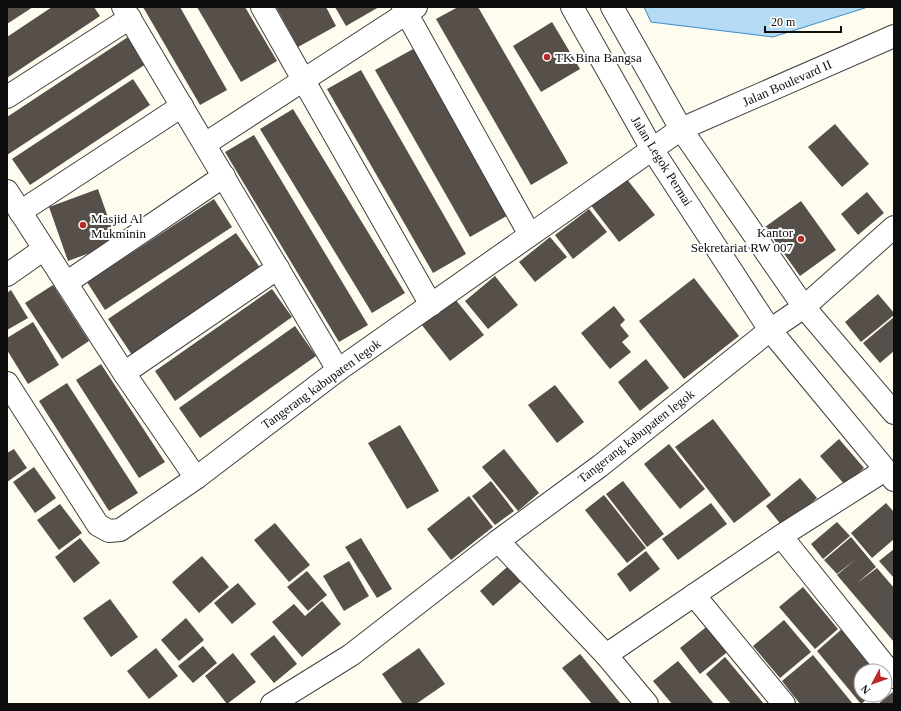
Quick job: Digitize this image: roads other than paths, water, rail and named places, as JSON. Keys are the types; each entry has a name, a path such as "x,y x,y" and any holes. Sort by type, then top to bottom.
{"street":[{"path":"262,7 431,305"},
{"name":"Jalan Legok Permai","path":"572,7 652,149 770,330 890,475"},
{"path":"612,7 681,129 804,307 894,413"},
{"path":"205,144 409,9 530,235"},
{"path":"7,96 127,12 338,370"},
{"name":"Jalan Boulevard II","path":"681,129 894,36"},
{"path":"20,212 182,106"},
{"name":"Tangerang kabupaten legok","path":"7,383 98,525 109,531 120,530 196,478 338,370 681,129"},
{"path":"66,283 224,176"},
{"path":"7,191 124,373 196,478"},
{"name":"Tangerang kabupaten legok","path":"272,704 351,655 498,541 600,466 770,330 804,307 894,227"},
{"path":"7,275 44,250"},
{"path":"124,373 278,268"},
{"path":"606,655 781,536 890,475"},
{"path":"781,536 894,677"},
{"path":"498,541 606,655 647,704"},
{"path":"694,595 784,704"}],"water":[{"path":"644,7 868,7 773,37 651,22"}],"place":[{"name":"TK Bina Bangsa","path":"547,57"},
{"name":"Masjid Al Mukminin","path":"83,225"},
{"name":"Kantor Sekretariat RW 007","path":"801,239"}]}
